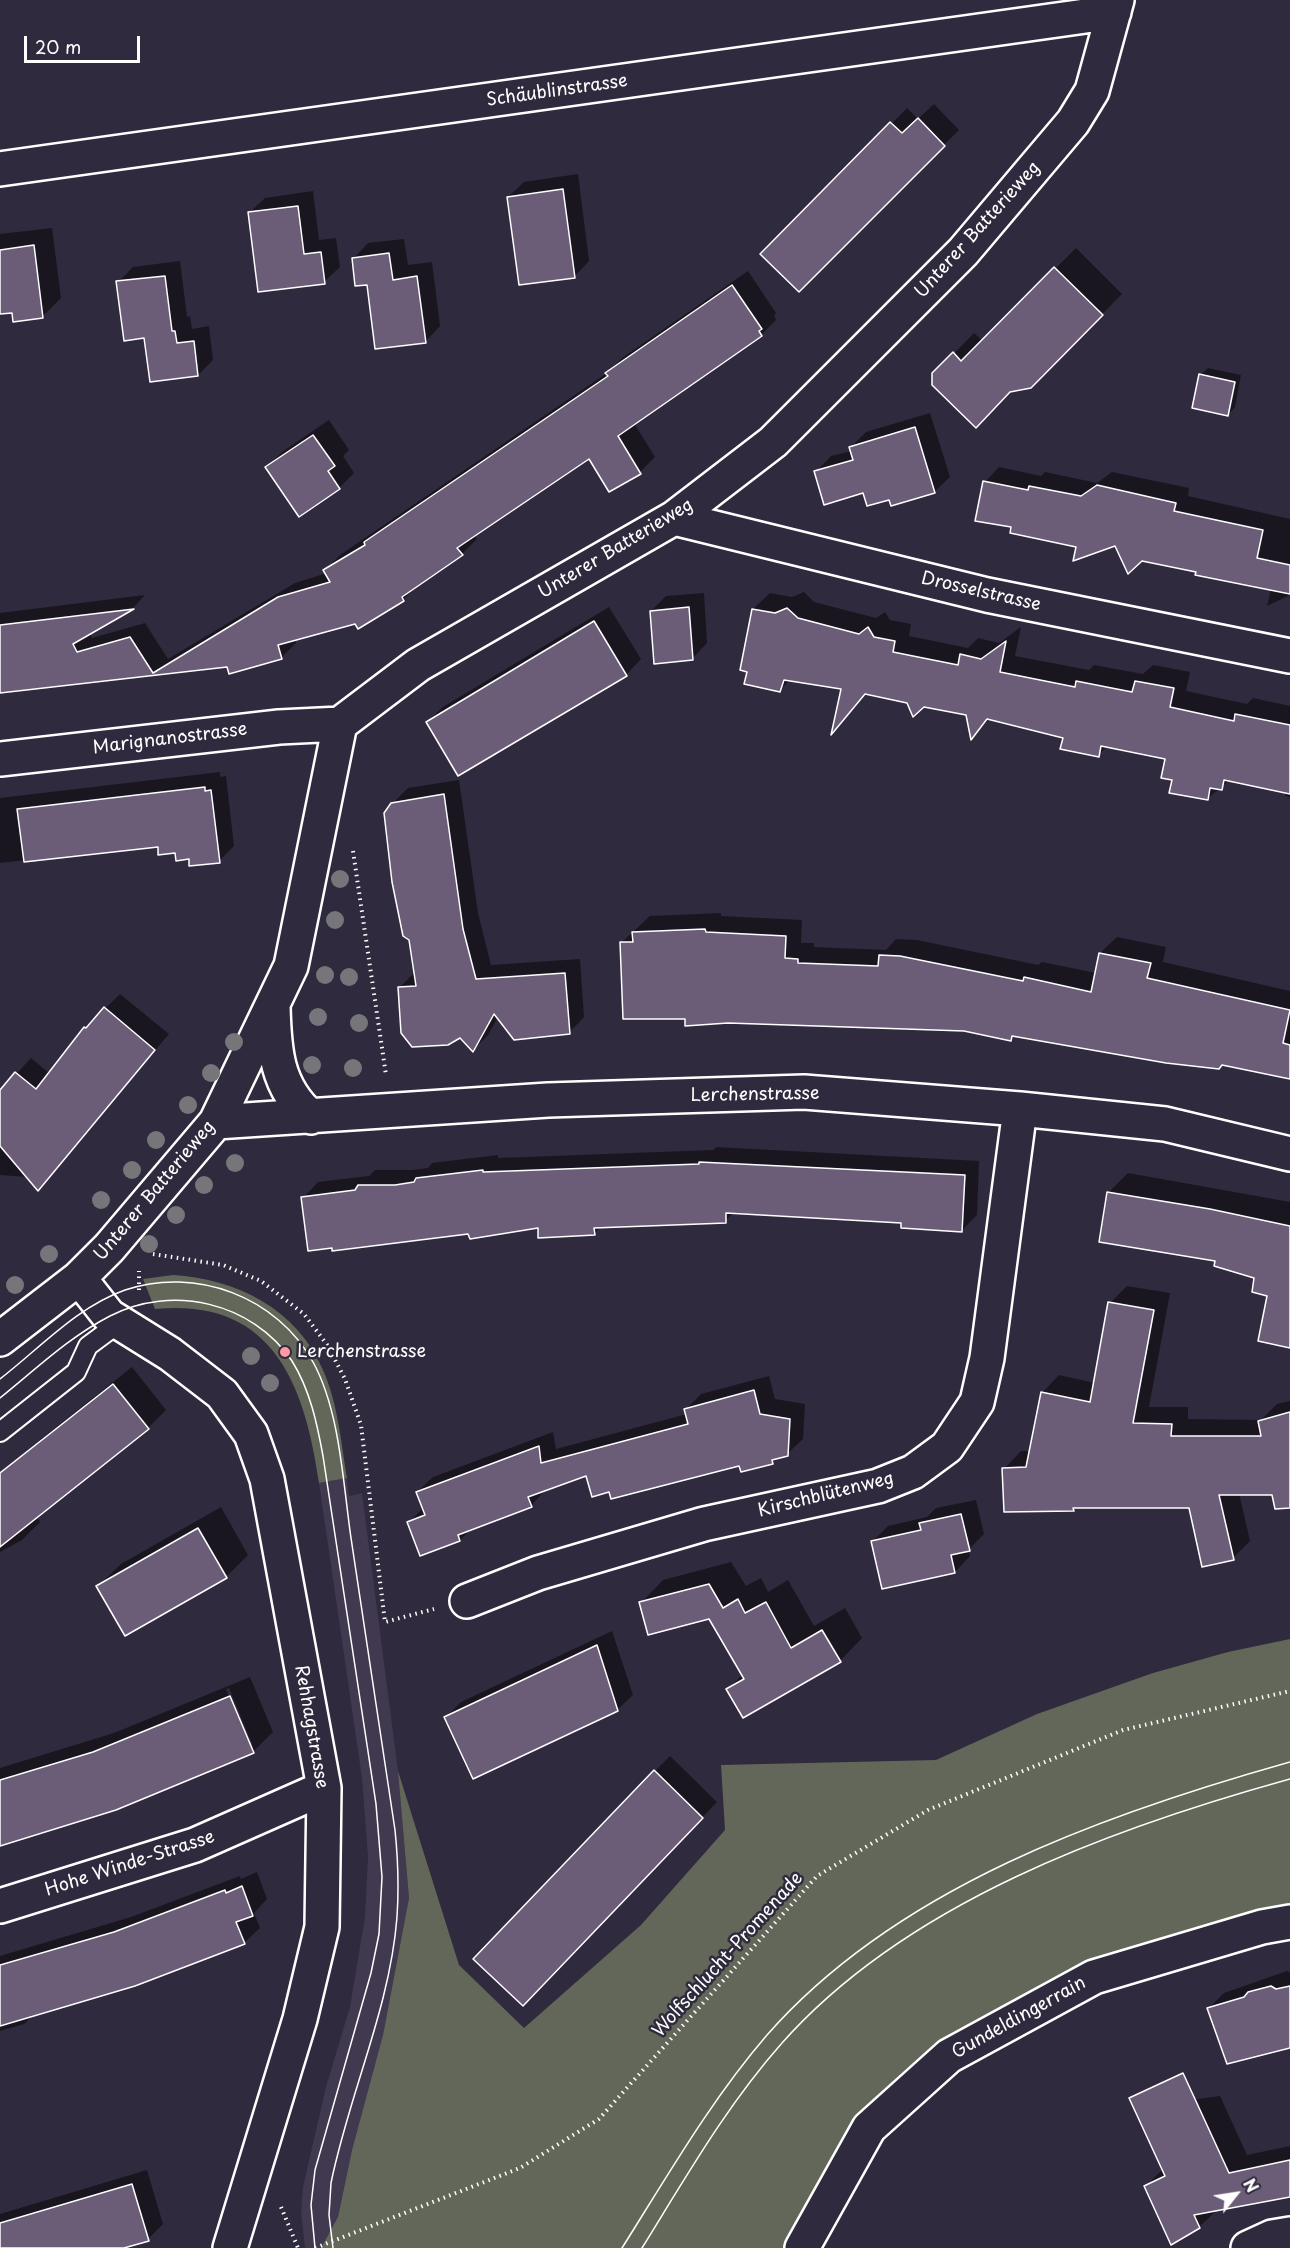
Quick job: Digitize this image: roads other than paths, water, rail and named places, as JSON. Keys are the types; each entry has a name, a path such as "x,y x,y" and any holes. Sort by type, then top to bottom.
{"street":[{"name":"Schäublinstrasse","path":"0,169 1115,6"},
{"name":"Unterer Batterieweg","path":"0,1339 79,1278 109,1248 216,1122 291,966 340,724 418,664 674,518 773,442 963,252 1073,122 1092,91 1115,6"},
{"name":"Drosselstrasse","path":"674,518 987,595 1290,656"},
{"name":"Marignanostrasse","path":"0,759 279,727 340,724"},
{"name":"Unterer Batterieweg","path":"273,1004 274,1039 280,1071 288,1093 311,1117"},
{"name":"Lerchenstrasse","path":"216,1122 548,1100 804,1092 1020,1109 1165,1124 1290,1154"},
{"name":"Kirschblütenweg","path":"467,1601 538,1573 693,1527 878,1486 913,1472 947,1448 977,1402 987,1358 1020,1109"},
{"name":"Rehhagstrasse","path":"79,1278 118,1323 171,1354 222,1394 250,1434 267,1479 273,1526 324,1788 322,1927 300,2019 230,2248"},
{"name":"Hohe Winde-Strasse","path":"0,1906 195,1845 324,1788"},
{"name":"Gundeldingerrain","path":"802,2248 869,2128 949,2056 1094,1977 1262,1927 1290,1922"},
{"path":"1248,2248 1272,2237 1290,2234"}],"lane":[{"path":"0,1431 76,1372 88,1346 118,1323"}],"tram line":[{"path":"0,1379 75,1317 107,1297 152,1284 179,1282 206,1285 256,1304 278,1320 297,1339 313,1362 322,1381 339,1448 395,1830 398,1884 393,1951 386,1984 331,2183 329,2215 333,2248"},
{"path":"0,1398 66,1344 95,1324 134,1306 159,1301 209,1304 233,1312 255,1325 275,1341 292,1361 308,1395 323,1456 376,1804 382,1877 379,1934 371,1973 315,2170 311,2205 315,2248"},
{"path":"622,2248 727,2085 767,2035 819,1983 878,1937 941,1897 1008,1862 1077,1832 1149,1806 1290,1762"},
{"path":"642,2248 725,2116 762,2067 782,2043 832,1993 889,1949 951,1910 1017,1876 1084,1847 1154,1821 1290,1779"}],"place":[{"name":"Lerchenstrasse","path":"285,1352"}]}
